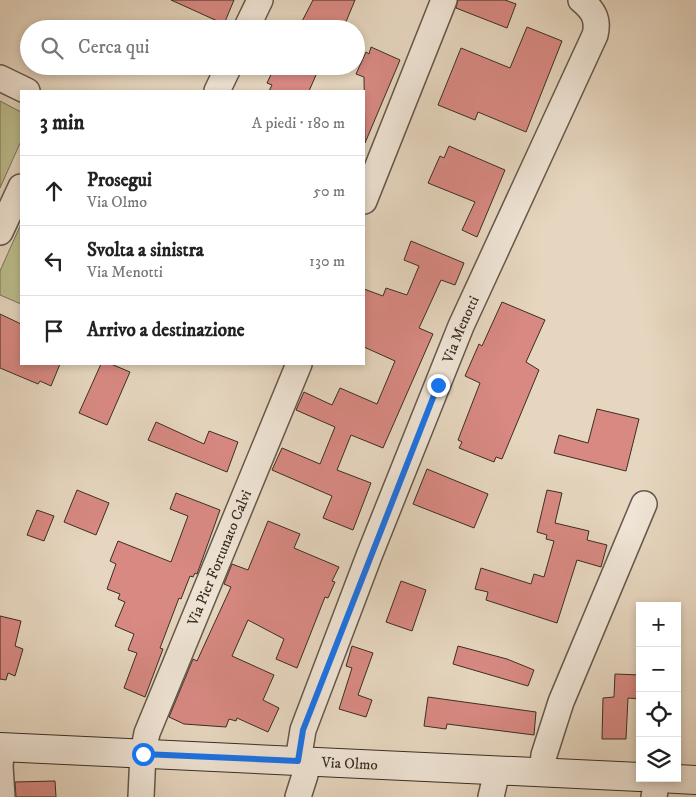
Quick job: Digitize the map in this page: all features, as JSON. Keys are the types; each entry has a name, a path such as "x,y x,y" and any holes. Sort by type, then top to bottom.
{"street":[{"path":"250,20 260,0"},
{"path":"365,198 444,0"},
{"name":"Via Menotti","path":"298,797 305,775 302,761 303,730 372,547 461,326 595,35 598,24 588,8"},
{"path":"217,90 225,75"},
{"path":"0,78 25,90"},
{"path":"0,232 20,189"},
{"name":"Via Pier Fortunato Calvi","path":"143,754 147,733 299,365"},
{"path":"542,773 544,755 561,702 644,504"},
{"name":"Via Olmo","path":"2,797 1,747 636,777"},
{"path":"141,797 143,754"},
{"path":"491,797 497,771"},
{"path":"681,779 696,780"},
{"path":"654,797 657,782"}],"green space":[{"path":"0,101 20,111 20,143 0,188"},
{"path":"20,226 20,304 0,295 0,271"}],"building":[{"path":"171,0 234,0 226,20 215,20"},
{"path":"313,0 355,0 347,20 303,20"},
{"path":"458,0 505,0 516,4 507,28 456,8"},
{"path":"527,27 562,41 526,132 478,112 475,120 438,105 461,48 510,68"},
{"path":"371,47 400,60 365,143 364,77 359,75 365,75 365,54 366,52 369,54"},
{"path":"271,75 316,75 309,90 270,90 272,85 267,83"},
{"path":"449,146 505,170 477,237 462,230 475,202 428,183 440,156 444,158"},
{"path":"411,241 464,263 455,285 441,280 419,328 433,334 383,448 351,435 337,470 371,483 353,530 323,518 332,496 272,470 282,448 320,464 335,427 296,410 304,392 332,405 340,388 377,404 395,361 365,347 365,289 383,296 386,288 407,295 419,266 404,260"},
{"path":"502,302 545,320 526,362 539,370 502,459 496,457 494,462 459,448 462,442 458,440 480,383 465,376 479,344 482,346"},
{"path":"0,314 20,324 20,365 60,365 51,386 40,381 38,384 0,368"},
{"path":"101,365 113,365 130,372 107,425 79,413"},
{"path":"597,409 639,419 626,471 554,453 559,435 588,443"},
{"path":"156,422 204,444 209,431 238,442 227,472 148,440"},
{"path":"427,469 488,494 474,528 413,504"},
{"path":"77,490 109,503 96,535 64,522"},
{"path":"547,490 562,493 555,523 589,531 587,540 607,545 601,567 577,560 557,623 486,600 488,592 475,589 481,568 531,584 534,574 544,577 554,541 546,539 547,535 537,532"},
{"path":"176,493 220,510 197,574 195,573 193,577 190,576 181,599 179,598 160,648 163,649 145,697 124,688 137,653 128,650 134,634 115,626 125,602 118,599 120,594 107,589 116,564 110,561 118,541 171,562 188,516 170,509"},
{"path":"37,510 54,516 44,541 27,535"},
{"path":"268,521 300,534 294,548 339,567 332,581 335,582 328,598 325,597 297,668 276,659 284,639 248,620 232,656 274,675 263,700 279,708 268,732 237,718 236,721 229,719 226,727 184,724 169,717 193,659 197,661 231,587 224,584 232,564 248,570"},
{"path":"401,581 426,590 412,631 386,622"},
{"path":"0,616 21,621 15,646 23,649 15,676 8,673 6,680 0,679"},
{"path":"352,646 373,653 358,695 372,700 366,717 339,709 352,668 346,666"},
{"path":"458,646 507,659 534,670 528,686 453,664"},
{"path":"615,674 636,675 636,699 628,698 626,739 602,739 603,698 614,697"},
{"path":"428,697 536,712 534,735 447,724 446,729 424,726"},
{"path":"55,781 56,797 16,797 15,782"}],"route":[{"path":"143,754 298,761 303,730 369,556 438,385"}]}
